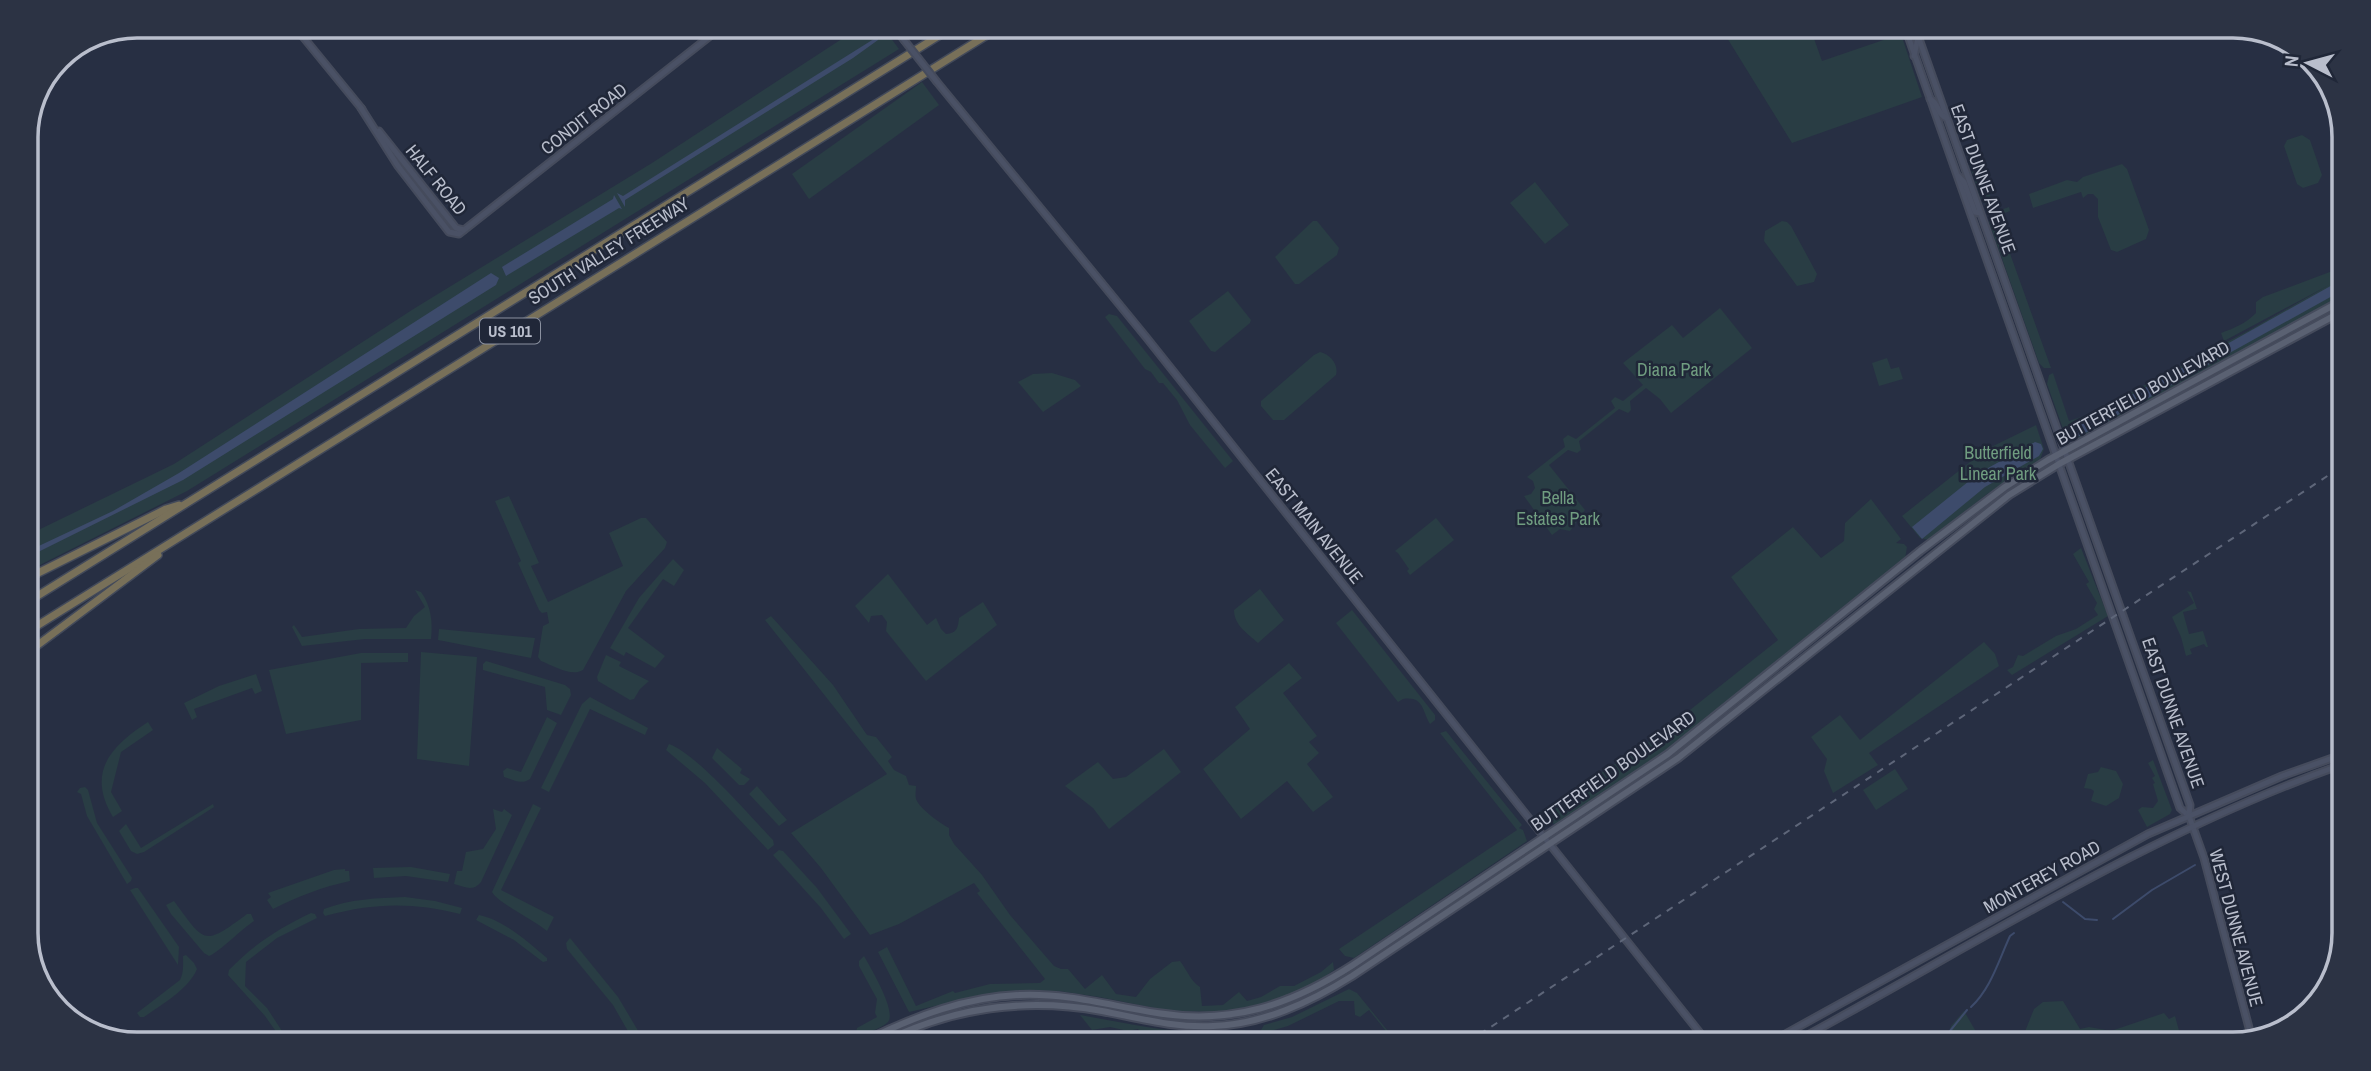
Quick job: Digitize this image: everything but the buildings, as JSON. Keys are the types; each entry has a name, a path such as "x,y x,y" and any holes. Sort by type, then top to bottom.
{"highway":[{"name":"SOUTH VALLEY FREEWAY","path":"39,595 934,39"},
{"name":"SOUTH VALLEY FREEWAY","path":"39,624 981,39"},
{"path":"39,572 166,509 189,502"},
{"path":"39,643 195,527"}],"main road":[{"name":"HALF ROAD","path":"305,39 456,228 464,230"},
{"name":"CONDIT ROAD","path":"464,230 706,39"},
{"name":"EAST MAIN AVENUE","path":"903,39 1146,337 1699,1032"},
{"name":"EAST DUNNE AVENUE","path":"1910,39 1914,56 2180,808 2189,816"},
{"path":"1914,56 1917,39"},
{"name":"EAST DUNNE AVENUE","path":"1918,39 2190,805 2189,816"},
{"path":"1930,99 1935,102 1941,115 1947,118"},
{"path":"1957,175 1965,182 1975,212 1980,213"},
{"name":"BUTTERFIELD BOULEVARD","path":"884,1032 914,1018 953,1006 1019,995 1085,998 1157,1013 1195,1017 1252,1012 1279,1004 1319,986 1668,754 1984,502 2056,456 2332,306"},
{"name":"BUTTERFIELD BOULEVARD","path":"904,1032 952,1015 1013,1006 1072,1006 1182,1026 1214,1026 1267,1017 1309,1001 1352,976 1678,758 2009,495 2059,464 2332,317"},
{"path":"2094,567 2107,568"},
{"name":"MONTEREY ROAD","path":"1789,1032 2148,834 2282,776 2332,758"},
{"name":"MONTEREY ROAD","path":"1813,1032 2084,882 2193,826 2269,792 2332,768"},
{"name":"WEST DUNNE AVENUE","path":"2189,816 2204,858 2250,1031"}],"green space":[{"path":"842,39 892,39 899,49 187,491 39,565 39,530 174,464 415,308 652,163"},
{"path":"1728,39 1814,39 1822,61 1886,39 1903,39 1922,97 1792,143"},
{"path":"922,82 939,105 809,199 792,174"},
{"path":"2302,135 2310,140 2322,175 2318,183 2303,188 2297,184 2284,146 2287,140"},
{"path":"1978,151 1986,176 1983,177 1993,203 1985,204 1981,199 1968,161 1970,154"},
{"path":"2122,164 2127,169 2149,230 2146,239 2117,252 2111,250 2098,217 2098,199 2093,194 2083,198 2081,192 2033,208 2029,194 2067,180 2077,182 2083,177"},
{"path":"1535,182 1569,225 1545,244 1510,203"},
{"path":"2009,207 2010,211 2000,215 1998,220 2051,368 2044,368 2039,363 1989,222 1992,213"},
{"path":"1313,221 1317,221 1339,248 1337,255 1299,284 1295,284 1275,257"},
{"path":"1782,221 1791,226 1817,274 1814,282 1797,286 1764,241 1765,231"},
{"name":"Butterfield Linear Park","path":"2332,271 2332,302 2078,440 2066,437 2047,384 2049,375 2053,373 2069,421 2087,415 2248,331 2329,285 2224,341 2221,333 2252,317 2256,313 2256,302"},
{"path":"1228,291 1251,320 1215,352 1211,351 1189,321"},
{"name":"Diana Park","path":"1720,308 1752,348 1671,413 1660,399 1646,388 1630,401 1631,410 1628,413 1619,409 1579,441 1581,450 1577,453 1568,450 1549,465 1585,510 1570,531 1560,529 1552,535 1524,496 1531,494 1535,488 1533,481 1527,477 1565,447 1563,439 1568,435 1576,439 1615,408 1611,401 1615,397 1623,401 1643,385 1623,363 1672,325 1683,338"},
{"path":"1109,314 1117,316 1233,461 1225,468 1190,425 1177,400 1163,383 1159,383 1151,372 1145,369 1105,317"},
{"path":"1320,352 1333,360 1336,375 1284,420 1273,420 1261,406 1261,401"},
{"path":"1887,358 1891,369 1899,367 1903,379 1879,386 1872,363"},
{"path":"1052,373 1075,380 1081,386 1043,412 1018,382 1033,374"},
{"name":"Butterfield Linear Park","path":"2036,425 2044,449 2040,460 1987,494 1929,540 1920,538 1902,516 1985,450"},
{"path":"509,496 539,563 531,566 548,602 623,566 609,533 646,518 667,542 665,548 626,591 583,670 562,670 538,657 543,626 549,623 547,612 542,613 539,610 518,563 521,561 495,501"},
{"path":"1871,499 1901,539 1896,543 1907,547 1905,559 1645,765 1556,824 1545,822 1538,814 1656,737 1778,640 1731,577 1793,527 1821,558 1844,541 1845,523"},
{"path":"1436,518 1454,540 1410,575 1407,571 1409,569 1395,551"},
{"path":"2081,548 2108,616 2012,675 2007,670 2013,667 2018,655 2023,656 2098,615 2094,609 2097,603 2086,584 2089,582 2073,554"},
{"path":"673,559 684,570 674,586 663,579 628,628 665,656 655,668 626,652 624,656 610,648 639,598"},
{"path":"888,574 927,625 936,618 946,634 956,629 959,618 983,602 997,625 926,681 886,631 887,622 882,615 871,616 869,623 855,606"},
{"path":"1260,589 1284,620 1258,643 1239,624 1234,610"},
{"path":"415,590 421,592 429,609 431,639 365,639 302,646 292,627 294,625 302,637 359,629 406,628 414,616 425,607"},
{"path":"2187,591 2191,592 2197,609 2183,612 2189,634 2203,631 2208,647 2204,644 2190,649 2192,654 2186,656 2172,617 2194,603"},
{"path":"1352,610 1435,715 1435,720 1430,724 1419,702 1403,699 1398,702 1336,623"},
{"path":"771,616 833,685 867,735 876,737 892,757 888,761 894,770 906,776 909,785 916,786 918,803 949,828 954,844 982,875 1010,915 1054,966 1068,969 1085,989 1102,975 1116,994 1136,997 1150,979 1172,962 1180,961 1200,987 1202,1006 1223,1005 1239,992 1247,1001 1261,997 1280,986 1294,986 1321,972 1333,962 1334,970 1316,983 1288,996 1249,1008 1219,1012 1170,1011 1059,991 1018,991 983,995 909,1012 878,952 887,947 916,1006 953,991 955,993 990,984 1040,983 1045,979 977,893 980,891 974,883 899,924 870,935 821,868 791,833 887,774 765,620"},
{"path":"439,629 535,638 531,658 438,640"},
{"path":"1984,642 1995,654 1999,666 1869,753 1878,765 1833,793 1824,771 1827,759 1811,737 1840,715 1860,740"},
{"path":"421,652 477,657 469,766 417,759"},
{"path":"361,653 408,653 408,662 361,663 361,720 286,734 269,670"},
{"path":"606,655 621,662 619,666 649,681 634,699 630,700 598,681 597,677"},
{"path":"486,661 565,685 570,689 571,695 561,715 547,710 545,687 483,670"},
{"path":"1289,663 1302,678 1283,693 1317,736 1309,742 1319,753 1307,764 1333,797 1313,812 1287,781 1241,819 1203,769 1250,729 1235,707"},
{"path":"256,674 262,691 255,694 252,688 194,709 197,717 192,720 184,703 219,686"},
{"path":"590,697 648,728 645,735 590,709 549,792 541,788 582,704"},
{"path":"547,717 557,723 530,779 520,782 504,777 503,771 507,768 521,772"},
{"path":"148,722 153,730 121,752 111,792 122,811 113,817 102,787 102,773 106,762 123,741"},
{"path":"1446,731 1522,825 1519,828 1523,830 1527,841 1354,958 1345,956 1339,949 1517,830 1440,733"},
{"path":"669,744 681,750 708,773 773,840 774,845 768,850 705,783 666,750"},
{"path":"717,748 742,769 740,773 750,779 744,785 739,785 712,758"},
{"path":"1164,749 1181,772 1109,829 1093,808 1065,786 1098,762 1113,779 1126,777"},
{"path":"2153,760 2172,810 2170,814 2147,827 2138,810 2142,807 2153,808 2158,801 2152,778 2155,776 2148,763"},
{"path":"2101,767 2116,771 2123,784 2119,798 2106,806 2091,801 2094,791 2084,788 2088,774 2098,772"},
{"path":"1895,769 1908,789 1876,810 1863,790"},
{"path":"757,786 787,820 779,826 749,794"},
{"path":"85,787 97,823 132,878 127,884 87,816 81,794 77,792"},
{"path":"213,804 214,807 144,852 137,854 131,851 119,831 126,824 141,848"},
{"path":"533,804 541,808 501,890 554,917 547,931 501,901 492,892"},
{"path":"493,809 502,812 504,809 512,815 481,882 472,888 454,884 457,871 462,871 466,852 483,849 496,829"},
{"path":"779,850 783,851 817,888 851,934 844,939 821,908 773,855"},
{"path":"411,867 450,874 448,882 406,876 374,878 373,868"},
{"path":"334,870 349,871 350,881 311,892 273,909 267,900 271,897 268,893"},
{"path":"138,888 179,947 178,965 130,890"},
{"path":"405,897 462,908 460,914 409,906 376,906 325,916 323,913 324,909 354,901"},
{"path":"174,901 192,925 206,936 221,932 247,914 251,914 254,921 209,956 171,914 166,905"},
{"path":"311,913 317,918 277,938 246,962 245,986 267,1008 282,1031 276,1032 228,975 229,970 247,953"},
{"path":"479,915 515,932 547,958 547,961 543,962 514,940 476,920"},
{"path":"570,938 618,997 639,1032 628,1032 613,1005 567,949 566,943"},
{"path":"186,955 197,969 188,983 174,996 144,1017 140,1017 137,1013 180,980 183,956"},
{"path":"864,956 882,989 889,1009 888,1022 870,1032 856,1032 857,1028 877,1017 877,999 859,966 859,961"},
{"path":"1349,989 1357,993 1389,1032 1369,1010 1360,1017 1355,1015 1354,1001 1339,1001 1288,1026 1261,1032 1264,1025 1292,1017"},
{"path":"2063,1001 2080,1029 2089,1027 2111,1031 2164,1013 2169,1019 2175,1016 2179,1032 2025,1032 2034,1009 2043,1002"},
{"path":"1964,1011 1976,1032 1949,1032"},
{"path":"1080,1015 1142,1026 1201,1032 1140,1032 1138,1029 1128,1031 1110,1027 1092,1030"}],"water":[{"path":"878,39 853,58 625,200 625,207 617,193 623,196"},
{"path":"614,195 622,209 619,208 506,276 502,267 613,199"},
{"path":"491,273 499,278 496,285 183,480 39,552 39,546 113,511 179,473"},
{"path":"2332,285 2332,296 2080,436 2069,434 2071,427"},
{"path":"2035,442 2041,444 2043,449 2039,456 1985,487 1922,539 1912,527 1979,473"}],"waterway":[{"path":"2113,919 2152,890 2195,865"},
{"path":"2063,902 2085,919 2097,920"},
{"path":"1971,1007 1989,983 2010,936 2014,933"},
{"path":"1950,1032 1967,1010"}],"railway":[{"path":"1483,1032 2332,473"}],"park label":[{"name":"Bella Estates Park","path":"1558,508"}]}
